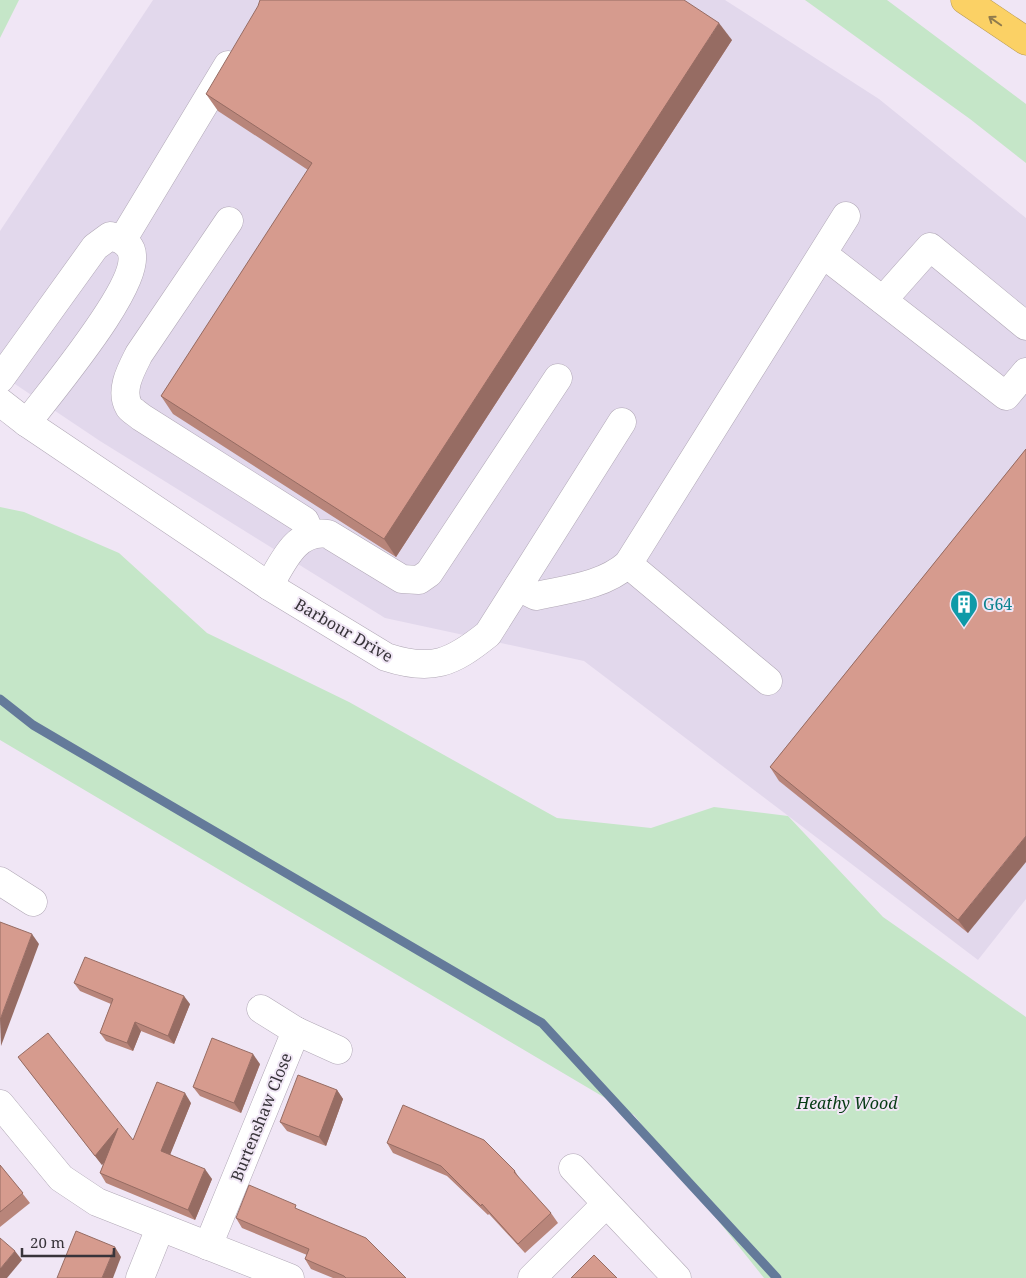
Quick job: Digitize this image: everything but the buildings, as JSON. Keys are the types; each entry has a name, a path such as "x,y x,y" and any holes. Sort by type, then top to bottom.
{"highway":[{"path":"965,0 1026,41"}],"street":[{"path":"123,239 242,41"},
{"path":"518,587 536,596 593,584 617,574 628,564 846,216"},
{"path":"229,222 139,354 128,375 126,393 129,406 141,417 305,521 310,534"},
{"path":"0,379 95,247 110,236 123,239 131,250 132,264 126,284 93,336 27,423"},
{"path":"882,300 930,248 1026,326"},
{"path":"823,254 1006,396 1026,372"},
{"path":"269,586 292,548 304,536 317,532 328,534 402,579 419,580 429,573 558,378"},
{"name":"Barbour Drive","path":"0,402 27,423 269,586 386,657 405,663 446,662 465,653 488,634 622,422"},
{"path":"628,564 768,681"},
{"path":"0,881 33,902"},
{"path":"261,1009 296,1031"},
{"name":"Burtenshaw Close","path":"208,1246 296,1031 338,1050"},
{"path":"0,1104 61,1178 97,1202 290,1278"},
{"path":"573,1168 677,1278"},
{"path":"532,1278 606,1204"},
{"path":"140,1278 160,1228"}],"shaded area":[{"path":"153,0 725,0 879,99 1026,218 1026,899 978,960 584,661 385,618 100,441 0,374 0,231"}],"green space":[{"path":"0,0 19,0 0,38"},
{"path":"805,0 887,0 1026,104 1026,163 970,119"},
{"name":"Heathy Wood","path":"0,507 24,512 119,553 207,633 349,702 557,818 651,828 714,807 788,816 883,917 1026,1017 1026,1278 764,1278 634,1115 0,740"}],"waterway":[{"path":"0,699 33,725 542,1023 777,1278"}],"place":[{"name":"G64","path":"964,628"}]}
